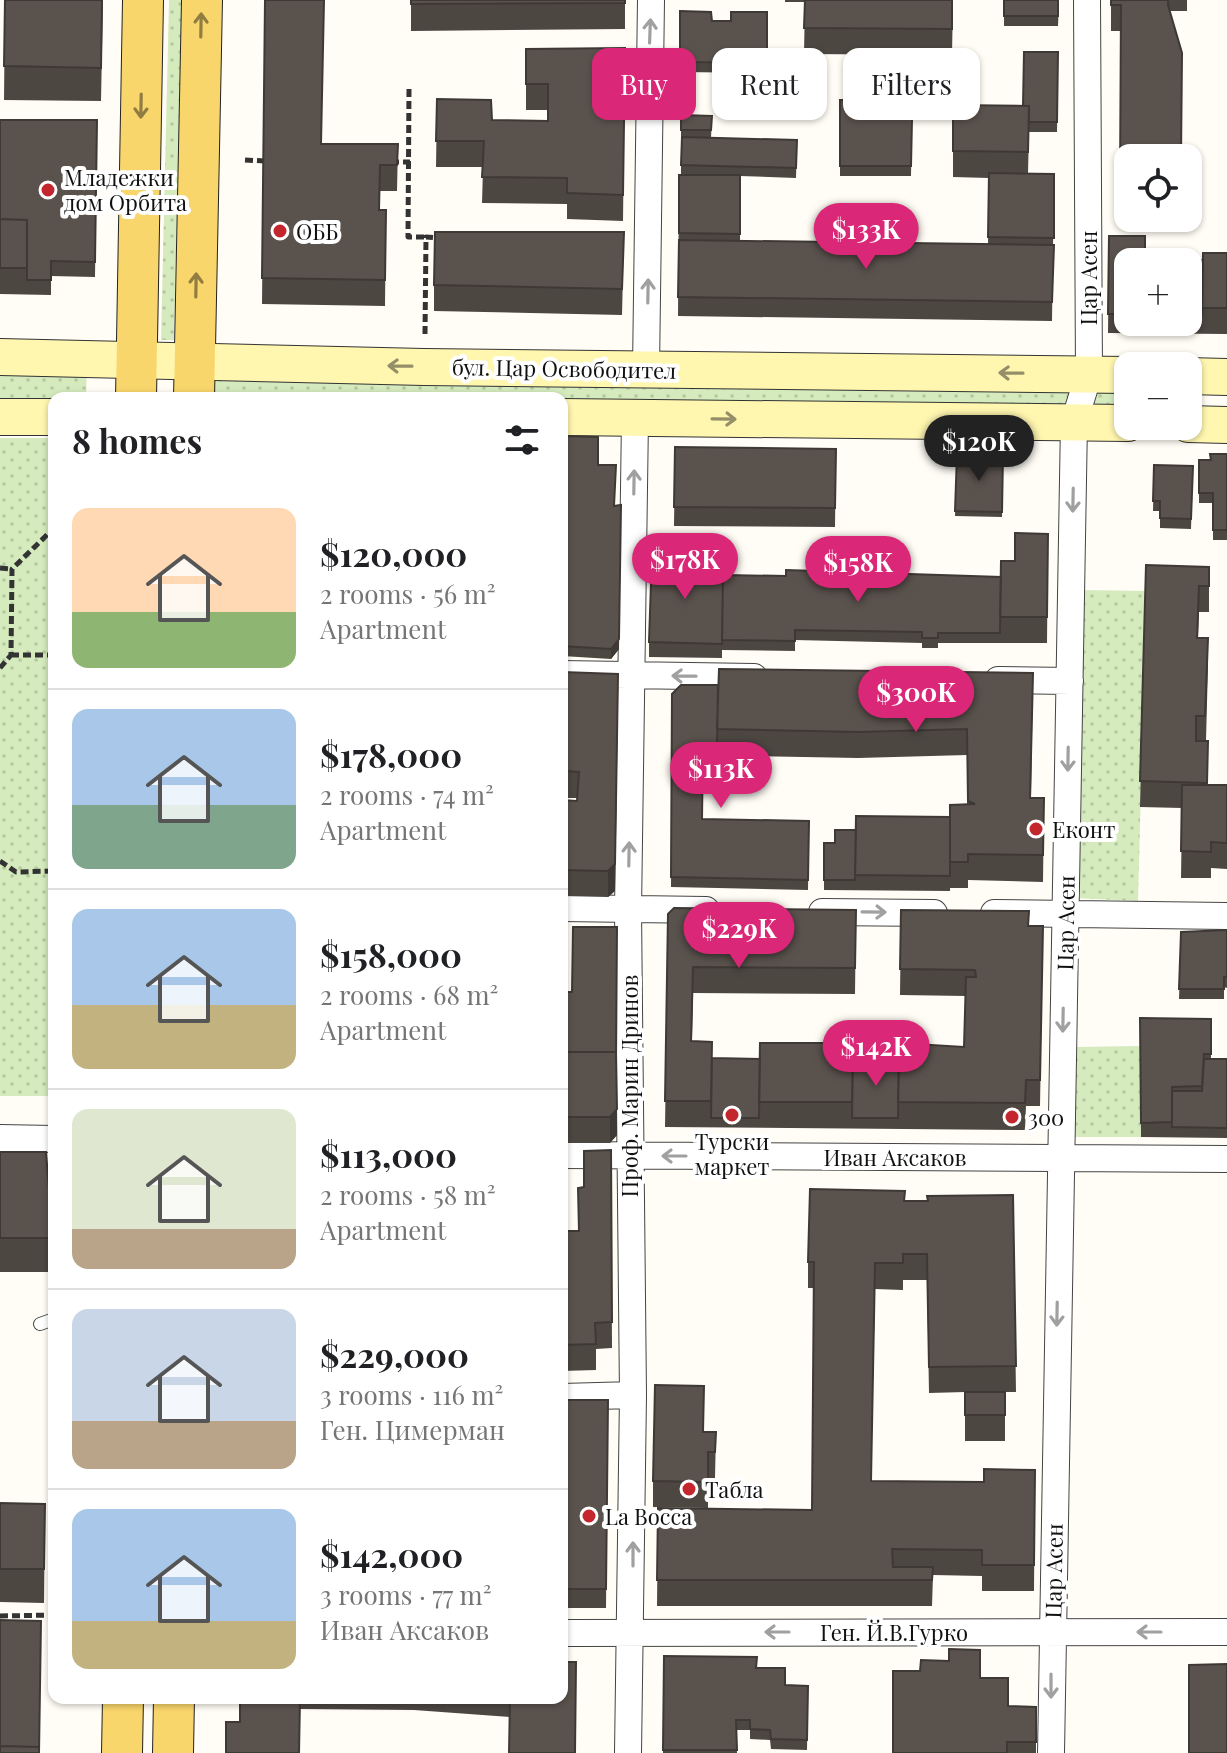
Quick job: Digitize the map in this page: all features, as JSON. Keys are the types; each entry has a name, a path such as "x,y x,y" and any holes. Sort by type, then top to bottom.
{"main road":[{"path":"136,392 143,0"},
{"path":"194,380 202,0"},
{"name":"бул. Цар Освободител","path":"0,357 135,359 194,380 424,367 1114,375"},
{"path":"1202,376 1227,377"},
{"path":"0,417 48,417"},
{"path":"568,417 1114,423"},
{"path":"1202,424 1227,425"},
{"path":"122,1753 123,1704"},
{"path":"173,1753 174,1704"}],"street":[{"path":"646,369 651,0"},
{"name":"Цар Асен","path":"1051,1753 1074,422 1089,374 1087,0"},
{"name":"Проф. Марин Дринов","path":"628,1753 633,1395 628,910 635,418"},
{"path":"568,674 772,677"},
{"path":"976,679 1070,681"},
{"path":"568,908 738,911"},
{"path":"800,911 1227,916"},
{"path":"0,1138 48,1139"},
{"name":"Иван Аксаков","path":"568,1155 1227,1159"},
{"path":"568,1397 633,1395"},
{"name":"Ген. Й.В.Гурко","path":"568,1633 1227,1632"}],"lane":[{"path":"40,1324 48,1321"}],"path":[{"path":"409,89 408,237 455,239"},
{"path":"245,160 265,161"},
{"path":"383,162 410,162"},
{"path":"424,367 426,237"},
{"path":"0,668 11,655 12,569 48,534"},
{"path":"0,568 12,569"},
{"path":"11,655 48,655"},
{"path":"0,861 16,872 48,871"},
{"path":"0,1616 48,1615"}],"green space":[{"path":"169,0 182,0 174,340 161,340"},
{"path":"0,358 87,358 86,392 48,392 48,417 0,416"},
{"path":"195,363 1114,375 1114,423 568,418 568,392 194,392"},
{"path":"0,438 48,438 48,1096 0,1096"},
{"path":"1081,590 1146,591 1138,901 1075,898"},
{"path":"1140,1046 1141,1137 1075,1137 1075,1047"}],"building":[{"path":"5,0 102,0 101,68 4,66"},
{"path":"265,0 324,0 321,144 398,144 397,165 380,165 379,210 386,210 385,280 262,278"},
{"path":"411,0 625,0 625,3 411,4"},
{"path":"805,0 952,0 952,29 804,28"},
{"path":"1004,0 1058,0 1058,16 1004,16"},
{"path":"1111,0 1168,0 1182,53 1181,144 1120,144 1121,5 1111,5"},
{"path":"680,11 711,12 712,21 731,21 731,12 767,12 767,48 712,48 712,62 696,62 696,48 680,48"},
{"path":"592,48 592,120 624,120 623,195 567,193 567,178 482,177 484,141 436,141 437,99 491,100 492,120 548,121 548,84 526,84 526,49"},
{"path":"1024,52 1058,52 1057,122 1029,122 1029,106 1023,106"},
{"path":"840,100 843,100 843,120 912,120 911,166 840,166"},
{"path":"980,105 1029,106 1028,152 953,151 953,120 980,120"},
{"path":"696,115 712,116 711,130 681,130 681,120 696,120"},
{"name":"Младежки дом Орбита","path":"0,120 97,120 95,262 51,261 51,280 27,280 27,220 0,219"},
{"path":"682,137 797,140 796,168 681,165"},
{"path":"989,173 1054,174 1054,238 988,237"},
{"path":"679,175 740,175 740,234 679,233"},
{"path":"0,219 27,220 27,268 0,268"},
{"path":"435,232 624,232 622,289 434,285"},
{"path":"1109,236 1145,236 1145,248 1114,248 1114,314 1108,314"},
{"path":"679,240 1054,245 1052,302 678,297"},
{"path":"1203,253 1227,253 1227,308 1202,308"},
{"path":"568,436 598,437 598,465 616,465 614,506 621,505 619,639 611,649 568,646"},
{"path":"675,447 836,449 835,508 674,507"},
{"path":"957,454 1003,454 1002,512 955,511"},
{"path":"1210,454 1227,454 1227,530 1213,530 1213,493 1199,493 1199,460 1211,460"},
{"path":"1154,465 1193,466 1191,519 1160,518 1160,501 1153,501"},
{"path":"1015,533 1048,534 1047,617 1000,617 1001,561 1015,561"},
{"path":"652,554 705,555 704,574 723,575 722,644 649,642"},
{"path":"1146,565 1209,567 1209,586 1199,586 1197,638 1208,638 1205,716 1196,716 1196,741 1208,741 1207,783 1140,781"},
{"path":"786,570 1001,577 1000,633 938,633 938,638 922,638 922,632 795,630 795,641 722,640 723,575 786,576"},
{"path":"719,669 1033,673 1030,798 1044,798 1043,855 968,854 968,862 950,862 950,805 975,804 968,801 967,729 858,732 717,729"},
{"path":"568,672 618,674 615,864 608,871 568,870 568,800 577,801 579,772 568,771"},
{"path":"681,685 718,685 717,745 703,745 702,819 809,821 808,880 671,877 672,694"},
{"path":"1182,785 1227,785 1227,843 1211,842 1211,852 1181,851"},
{"path":"856,816 950,817 950,876 855,875"},
{"path":"835,830 856,830 855,880 824,880 824,843 835,843"},
{"path":"674,908 856,910 855,968 693,967 691,1041 712,1042 711,1101 665,1101 668,914"},
{"path":"901,910 1029,911 1028,926 1043,926 1040,1080 1026,1080 1025,1103 898,1102 899,1043 964,1047 966,977 976,977 975,970 900,969"},
{"path":"573,927 617,927 616,1060 616,1052 568,1052 568,992 572,992"},
{"path":"1227,930 1224,989 1179,989 1181,932"},
{"path":"1140,1018 1211,1019 1211,1054 1204,1054 1202,1086 1172,1087 1172,1122 1141,1123"},
{"path":"760,1043 853,1043 852,1102 759,1102"},
{"path":"568,1052 616,1052 617,1109 610,1117 568,1117"},
{"path":"712,1058 760,1059 759,1118 711,1118"},
{"path":"853,1059 899,1059 898,1118 852,1118"},
{"path":"1204,1059 1227,1059 1227,1128 1172,1127 1172,1091 1202,1091"},
{"path":"611,1150 612,1322 595,1323 596,1344 568,1345 568,1231 579,1231 578,1188 584,1187 584,1151"},
{"path":"0,1152 46,1152 48,1238 0,1238"},
{"path":"810,1189 905,1191 904,1201 928,1201 927,1196 1013,1195 1016,1366 929,1367 927,1254 903,1254 903,1263 875,1263 871,1481 984,1482 984,1469 1035,1470 1034,1565 982,1565 982,1550 892,1549 893,1567 933,1567 932,1580 657,1580 658,1508 812,1510 814,1262 808,1262"},
{"path":"655,1385 704,1386 703,1432 716,1432 715,1452 708,1452 708,1482 653,1481"},
{"path":"965,1392 1005,1392 1005,1415 965,1415"},
{"path":"568,1400 608,1400 606,1589 568,1589"},
{"path":"0,1503 45,1504 44,1569 0,1569"},
{"path":"0,1620 41,1621 39,1753 39,1747 0,1746"},
{"path":"949,1649 980,1650 980,1678 1008,1678 1008,1706 1036,1707 1036,1742 1007,1742 1007,1753 893,1753 893,1671 920,1671 921,1660 949,1661"},
{"path":"664,1656 757,1657 756,1668 785,1668 785,1685 808,1686 807,1740 771,1739 770,1730 750,1729 750,1720 736,1720 737,1750 663,1750"},
{"path":"568,1662 576,1662 575,1753 509,1753 510,1704 568,1704"},
{"path":"1227,1664 1227,1753 1189,1753 1189,1665"},
{"path":"240,1704 300,1704 299,1753 226,1753 226,1722 240,1722"},
{"path":"0,1746 39,1747 39,1753 0,1753"}],"place":[{"name":"Младежки дом Орбита","path":"48,190"},
{"name":"ОББ","path":"280,231"},
{"name":"Еконт","path":"1036,829"},
{"name":"Турски маркет","path":"732,1115"},
{"name":"300","path":"1012,1117"},
{"name":"Табла","path":"689,1489"},
{"name":"La Bocca","path":"589,1516"}]}
